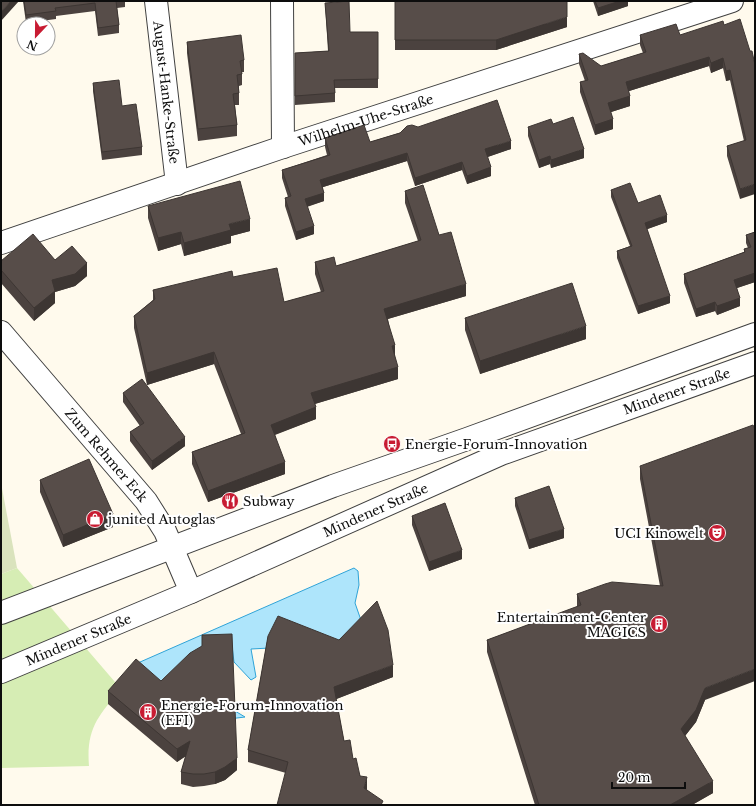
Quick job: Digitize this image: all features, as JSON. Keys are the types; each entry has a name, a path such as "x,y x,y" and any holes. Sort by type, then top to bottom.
{"street":[{"name":"August-Hanke-Straße","path":"156,1 177,184"},
{"path":"282,1 283,147"},
{"name":"Wilhelm-Uhe-Straße","path":"1,243 283,147 732,1"},
{"name":"Zum Rehmer Eck","path":"1,332 146,501 156,515 172,547 191,592"},
{"name":"Mindener Straße","path":"1,612 333,486 467,440 755,334"},
{"name":"Mindener Straße","path":"1,672 191,592 501,454 755,363"}],"green space":[{"path":"1,483 17,568 1,574"},
{"path":"17,568 121,689 100,715 95,724 90,742 89,766 1,768 1,574"}],"water":[{"path":"354,568 358,571 359,585 355,603 363,626 346,644 251,649 256,677 251,680 234,662 232,646 177,676 245,717 173,726 131,666"}],"building":[{"path":"1,1 11,1 1,12"},
{"path":"24,1 116,1 119,25 98,28 95,3 55,8 56,11 26,15"},
{"path":"349,1 350,32 378,32 378,79 334,80 335,93 295,96 295,53 329,51 325,3"},
{"path":"395,1 567,1 567,17 496,40 395,40"},
{"path":"595,1 620,1 598,8"},
{"path":"740,19 750,51 752,51 755,65 755,184 740,189 727,146 746,140 730,70 726,71 723,58 711,63 709,57 626,82 630,96 608,103 613,119 595,125 580,82 588,80 579,54 583,53 601,66 646,52 640,35 676,24 680,35 723,21 724,25"},
{"path":"241,35 244,60 240,61 242,74 237,75 239,93 233,94 237,125 198,129 187,42"},
{"path":"119,80 122,106 136,104 142,147 102,152 93,83"},
{"path":"497,100 511,141 485,149 491,167 467,176 462,162 415,178 407,153 320,180 324,193 305,199 314,226 296,232 285,198 291,196 282,170 330,155 325,138 364,125 370,142 400,133 407,126 412,125 418,127"},
{"path":"573,117 584,149 551,160 550,156 539,160 528,127 551,119 553,124"},
{"path":"240,181 250,219 229,224 231,230 184,243 181,232 158,238 148,206"},
{"path":"630,183 638,203 660,195 667,215 645,223 670,296 638,306 617,251 632,246 611,190"},
{"path":"423,185 439,235 451,232 466,284 384,309 395,345 392,346 398,367 311,393 316,407 271,425 285,462 208,491 192,452 245,433 214,352 147,373 134,316 155,299 153,290 232,271 233,277 277,268 284,302 324,291 315,262 334,257 336,266 421,240 405,191"},
{"path":"755,232 755,273 734,280 740,298 717,306 715,302 696,309 684,274 745,252 744,249 751,247 746,235"},
{"path":"33,234 55,260 72,246 87,263 75,274 52,280 55,291 34,308 1,270 1,261"},
{"path":"572,283 586,326 480,361 465,318"},
{"path":"142,379 185,437 152,461 130,432 144,423 123,393"},
{"name":"Entertainment-Center MAGICS","path":"753,425 755,429 755,669 705,688 696,710 681,729 713,781 670,805 539,805 487,640 581,605 577,594 605,584 612,582 663,586 640,466"},
{"path":"89,459 113,514 63,535 40,480"},
{"path":"549,486 564,529 529,540 515,498"},
{"path":"445,503 462,550 429,562 412,516"},
{"path":"377,601 388,630 393,665 334,687 344,741 350,740 353,759 356,758 360,776 367,777 364,788 383,801 381,805 277,805 288,762 248,750 268,636 278,616 339,640"},
{"path":"232,634 237,758 215,772 193,774 181,772 190,741 177,749 108,691 136,659 161,681 190,653 202,646 202,635"}],"place":[{"name":"Energie-Forum-Innovation","path":"392,444"},
{"name":"Subway","path":"230,501"},
{"name":"junited Autoglas","path":"95,519"},
{"name":"UCI Kinowelt","path":"717,533"},
{"name":"Entertainment-Center MAGICS","path":"659,624"},
{"name":"Energie-Forum-Innovation (EFI)","path":"148,712"}]}
